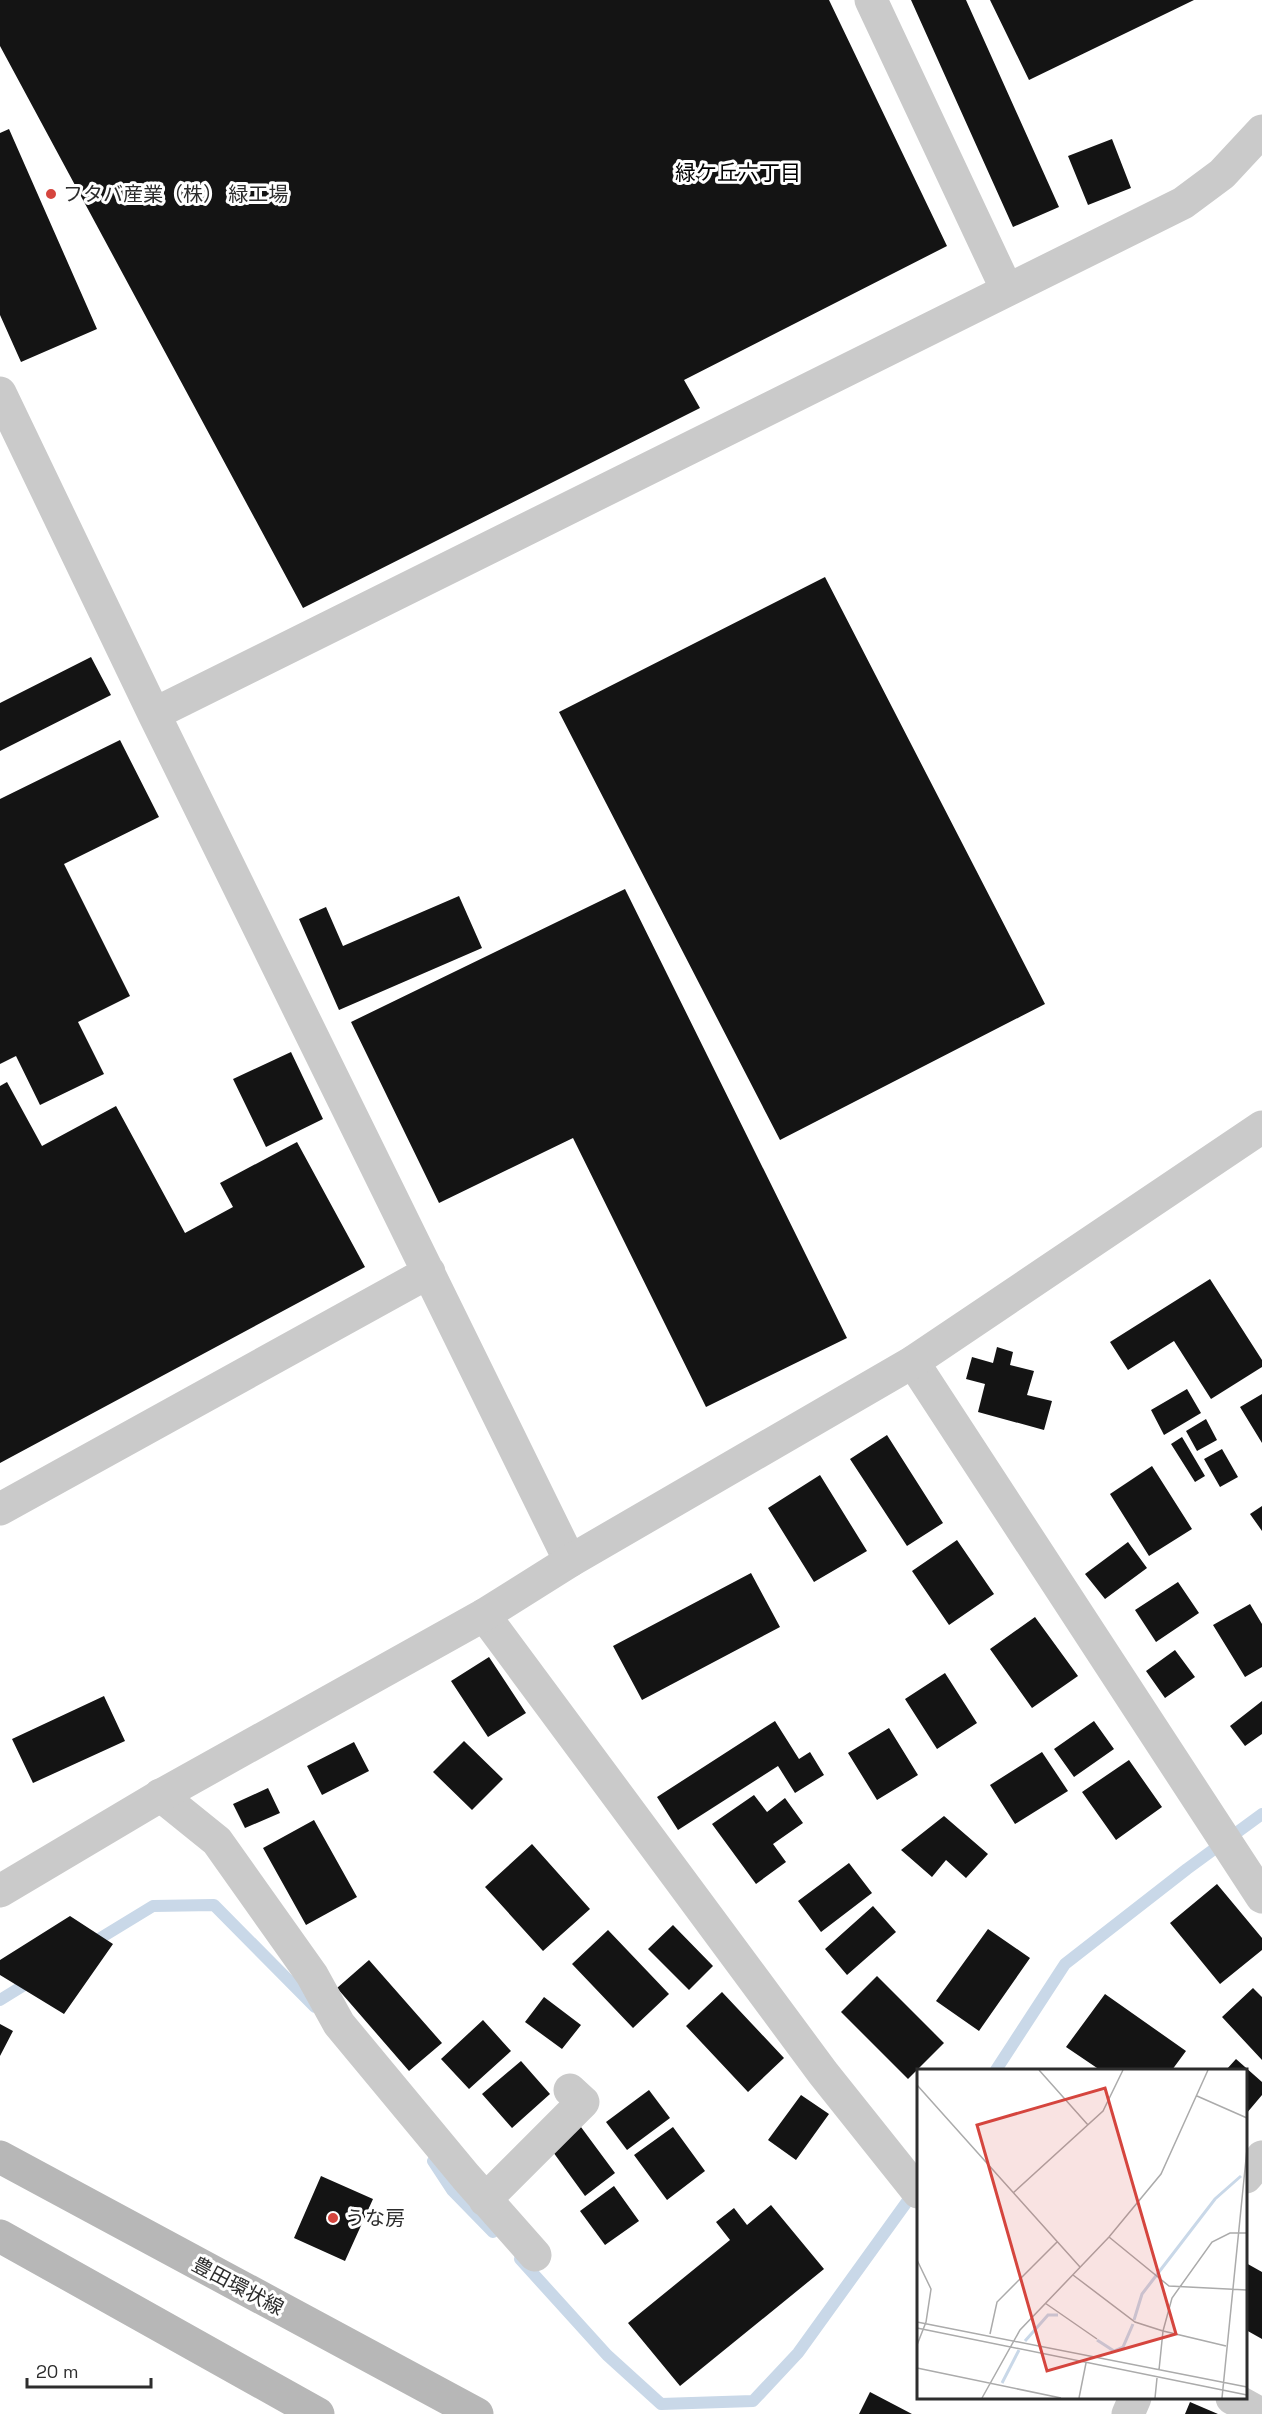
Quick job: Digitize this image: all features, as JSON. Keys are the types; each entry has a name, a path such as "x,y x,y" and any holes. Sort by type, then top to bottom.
{"main road":[{"name":"豊田環状線","path":"0,2157 477,2414"},
{"path":"0,2236 318,2414"}],"street":[{"path":"871,0 1007,290"},
{"path":"154,714 1183,203 1222,174 1262,131"},
{"path":"0,393 154,714 570,1561"},
{"path":"0,1891 160,1796 484,1615 570,1561 913,1362 1262,1126"},
{"path":"0,1509 429,1272"},
{"path":"913,1362 1262,1897"},
{"path":"484,1615 823,2073 917,2191"},
{"path":"160,1796 217,1841 312,1975 339,2024 485,2199 535,2255"},
{"path":"485,2199 583,2102 570,2090"},
{"path":"1247,2175 1262,2157"},
{"path":"1128,2414 1134,2399"},
{"path":"1235,2399 1261,2414"}],"building":[{"path":"0,0 829,0 947,246 684,380 700,408 303,608 0,46"},
{"path":"911,0 966,0 1059,207 1013,227"},
{"path":"990,0 1194,0 1029,80"},
{"path":"9,129 97,329 21,362 0,315 0,133"},
{"path":"1112,139 1131,188 1088,205 1068,156"},
{"path":"825,577 1045,1004 780,1140 559,712"},
{"path":"91,657 111,695 0,751 0,703"},
{"path":"120,740 159,817 64,864 130,996 78,1022 104,1074 40,1105 16,1056 0,1064 0,799"},
{"path":"625,889 847,1338 706,1407 573,1138 439,1203 351,1022"},
{"path":"459,896 482,948 339,1010 299,919 326,907 343,946"},
{"path":"291,1052 323,1119 266,1147 233,1079"},
{"path":"7,1082 42,1146 116,1106 185,1233 233,1207 220,1183 297,1142 365,1267 0,1463 0,1086"},
{"path":"1210,1279 1262,1360 1262,1367 1211,1399 1174,1341 1128,1370 1110,1342"},
{"path":"997,1347 1013,1352 1010,1365 1034,1371 1027,1395 1052,1401 1044,1430 978,1412 985,1384 966,1379 972,1357 993,1363"},
{"path":"1187,1389 1201,1413 1164,1435 1151,1410"},
{"path":"1262,1394 1262,1443 1240,1407"},
{"path":"1206,1419 1217,1440 1197,1451 1186,1431"},
{"path":"887,1435 943,1523 907,1546 850,1459"},
{"path":"1182,1437 1205,1476 1195,1482 1171,1444"},
{"path":"1222,1449 1238,1477 1220,1487 1204,1459"},
{"path":"1152,1466 1192,1529 1149,1556 1110,1494"},
{"path":"820,1475 867,1551 814,1582 768,1508"},
{"path":"1262,1506 1262,1531 1250,1514"},
{"path":"957,1540 994,1594 949,1625 912,1571"},
{"path":"1128,1542 1147,1568 1105,1599 1085,1574"},
{"path":"751,1573 780,1627 642,1700 613,1646"},
{"path":"1178,1582 1199,1613 1156,1642 1135,1610"},
{"path":"1250,1604 1262,1624 1262,1667 1245,1677 1213,1625"},
{"path":"1035,1617 1078,1676 1032,1708 990,1649"},
{"path":"1175,1650 1195,1677 1165,1698 1146,1671"},
{"path":"489,1657 526,1713 488,1737 451,1681"},
{"path":"945,1673 977,1723 937,1749 905,1699"},
{"path":"104,1696 125,1741 33,1783 12,1739"},
{"path":"1262,1701 1262,1734 1245,1746 1230,1726"},
{"path":"775,1721 799,1759 810,1752 824,1775 795,1793 778,1766 678,1830 657,1797"},
{"path":"1094,1721 1114,1749 1074,1777 1054,1749"},
{"path":"889,1728 918,1775 877,1800 848,1753"},
{"path":"464,1741 503,1779 472,1810 433,1772"},
{"path":"354,1742 369,1771 322,1795 307,1766"},
{"path":"1042,1752 1068,1791 1015,1824 990,1785"},
{"path":"1129,1760 1162,1807 1116,1840 1082,1792"},
{"path":"268,1788 280,1813 245,1828 233,1804"},
{"path":"754,1795 767,1812 785,1798 803,1823 773,1844 786,1862 756,1884 712,1824"},
{"path":"944,1816 988,1854 966,1878 946,1860 932,1877 901,1850"},
{"path":"314,1820 357,1897 306,1925 263,1848"},
{"path":"532,1844 590,1909 543,1951 485,1887"},
{"path":"849,1863 872,1893 821,1932 798,1901"},
{"path":"1217,1884 1262,1938 1262,1950 1220,1984 1170,1923"},
{"path":"873,1906 896,1932 847,1975 825,1949"},
{"path":"70,1916 113,1944 64,2014 0,1975 0,1960"},
{"path":"673,1925 713,1966 689,1990 648,1949"},
{"path":"988,1929 1030,1958 979,2031 936,2001"},
{"path":"608,1930 669,1994 633,2028 572,1964"},
{"path":"369,1960 442,2043 409,2071 337,1988"},
{"path":"877,1976 944,2043 908,2079 841,2012"},
{"path":"1253,1988 1262,1997 1262,2060 1222,2017"},
{"path":"722,1992 784,2058 748,2092 686,2026"},
{"path":"1105,1994 1186,2051 1173,2069 1099,2069 1066,2047"},
{"path":"544,1997 581,2025 562,2049 525,2022"},
{"path":"483,2020 511,2051 469,2089 441,2059"},
{"path":"0,2024 13,2031 0,2056"},
{"path":"1236,2059 1262,2082 1262,2095 1247,2113 1247,2069 1227,2069"},
{"path":"521,2061 550,2094 512,2128 482,2094"},
{"path":"649,2090 670,2118 627,2150 606,2122"},
{"path":"801,2095 829,2114 796,2160 768,2140"},
{"path":"578,2123 615,2173 585,2196 548,2145"},
{"path":"673,2127 705,2171 667,2200 634,2155"},
{"name":"うな房","path":"321,2176 373,2199 345,2261 294,2238"},
{"path":"614,2186 639,2221 605,2245 580,2211"},
{"path":"771,2205 824,2269 680,2386 628,2323 730,2240 716,2222 734,2208 747,2225"},
{"path":"1247,2264 1262,2272 1262,2339 1247,2331"},
{"path":"870,2392 912,2414 859,2414"},
{"path":"1190,2402 1218,2414 1185,2414"}],"waterway":[{"path":"997,2069 1065,1964 1262,1814"},
{"path":"89,1945 153,1906 214,1905 315,2007"},
{"path":"0,2000 34,1979"},
{"path":"433,2161 452,2190 493,2232"},
{"path":"520,2259 607,2355 661,2404 753,2401 798,2353 914,2192"}],"place":[{"name":"フタバ産業（株） 緑工場","path":"51,194"},
{"name":"うな房","path":"333,2218"}],"district":[{"name":"緑ケ丘六丁目","path":"738,172"}]}
